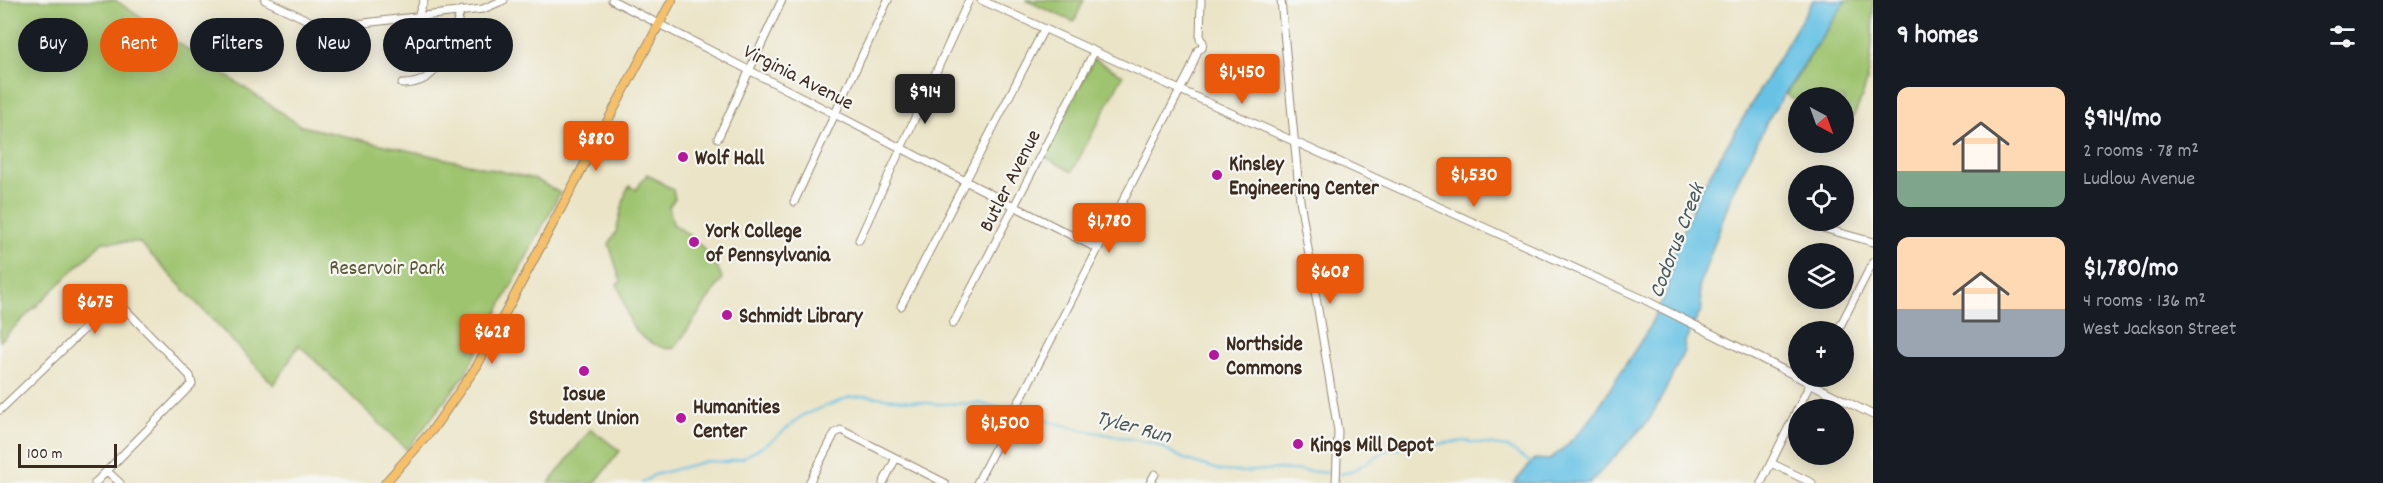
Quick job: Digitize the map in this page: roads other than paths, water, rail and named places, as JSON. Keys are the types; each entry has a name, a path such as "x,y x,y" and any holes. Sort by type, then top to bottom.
{"main road":[{"path":"385,483 433,429 477,366 672,0"}],"street":[{"path":"268,0 316,24 364,23 483,9 504,0"},
{"path":"418,16 424,0"},
{"name":"Virginia Avenue","path":"612,0 1098,249"},
{"path":"718,138 782,0"},
{"path":"794,202 888,0"},
{"path":"859,240 969,0"},
{"path":"981,0 1643,299 1788,372"},
{"path":"977,483 1180,91 1198,50 1196,42 1200,39 1201,0"},
{"path":"1281,0 1293,142 1338,431 1336,483"},
{"path":"402,84 425,80 443,62 461,10"},
{"path":"901,306 1044,29"},
{"name":"Butler Avenue","path":"954,324 1094,52"},
{"path":"1833,231 1873,242"},
{"path":"1843,321 1873,262"},
{"path":"0,410 104,310 113,305 121,305 189,376 192,384 188,391 95,483"},
{"path":"1761,483 1809,387"},
{"path":"1816,387 1873,415"},
{"path":"809,483 838,430 845,431 945,483"},
{"path":"884,483 896,458"},
{"path":"1772,464 1812,483"},
{"path":"107,471 120,483"},
{"path":"1150,483 1155,474"}],"water":[{"path":"1813,0 1846,0 1769,118 1732,193 1699,287 1702,309 1685,341 1684,351 1665,391 1649,420 1590,483 1514,483 1535,459 1549,460 1588,423 1646,333 1666,293 1675,251 1700,191"}],"waterway":[{"name":"Tyler Run","path":"642,483 654,475 707,461 726,462 743,458 773,440 803,415 850,397 868,396 936,404 979,403 1074,428 1156,444 1184,459 1222,471 1278,469 1333,473"},
{"name":"Tyler Run","path":"1339,474 1351,472 1387,450 1464,441 1507,447 1533,464"}],"place":[{"name":"Wolf Hall","path":"683,157"},
{"name":"Kinsley Engineering Center","path":"1217,175"},
{"name":"York College of Pennsylvania","path":"694,242"},
{"name":"Schmidt Library","path":"727,315"},
{"name":"Northside Commons","path":"1214,355"},
{"name":"Iosue Student Union","path":"584,371"},
{"name":"Humanities Center","path":"681,418"},
{"name":"Kings Mill Depot","path":"1298,444"}],"water label":[{"name":"Codorus Creek","path":"1675,240"}],"park label":[{"name":"Reservoir Park","path":"387,267"}]}
